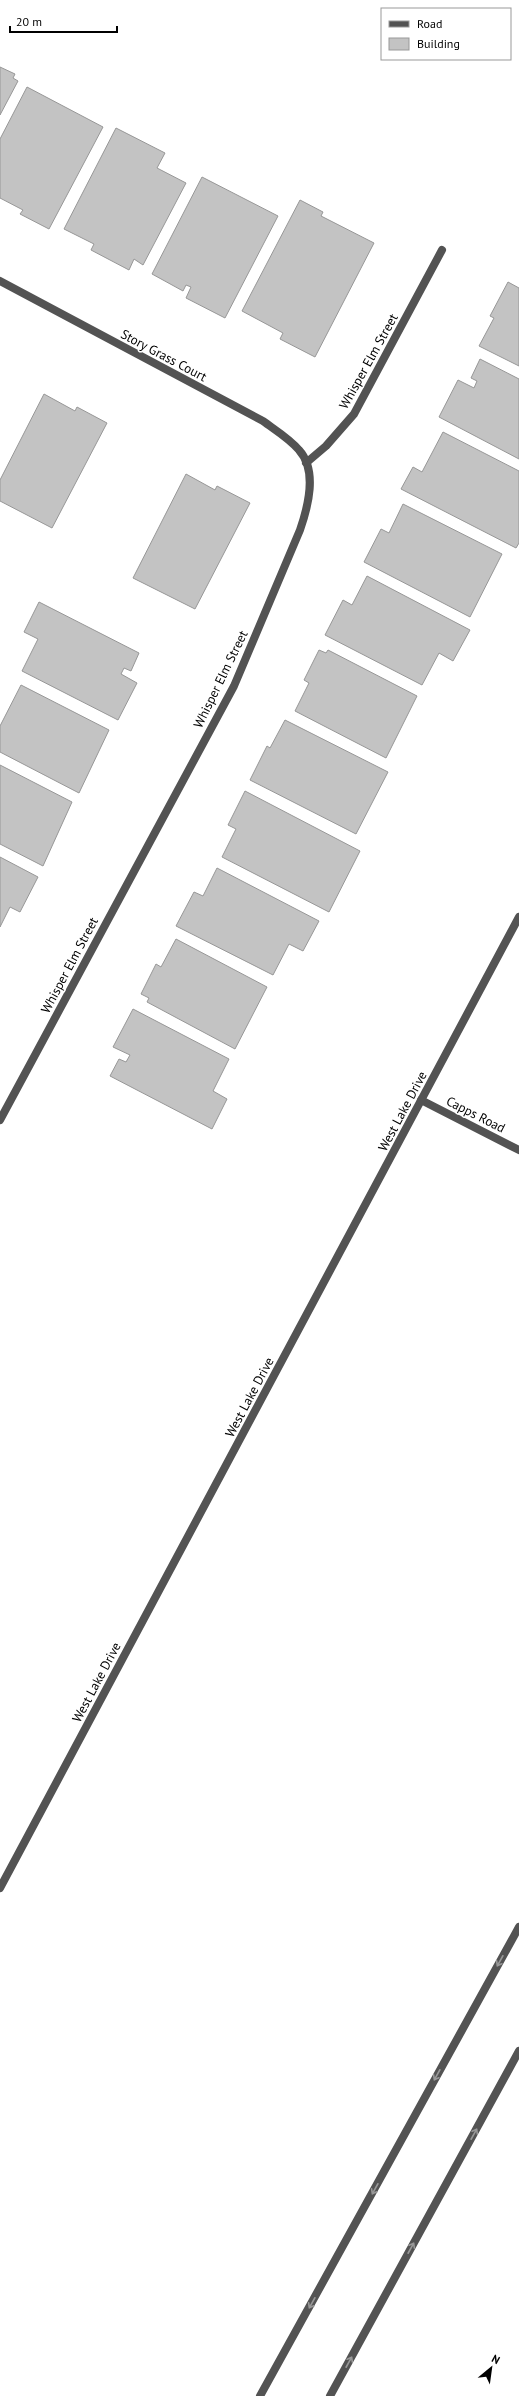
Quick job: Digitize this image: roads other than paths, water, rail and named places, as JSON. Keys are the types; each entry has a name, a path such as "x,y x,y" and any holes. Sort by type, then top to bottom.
{"street":[{"name":"Whisper Elm Street","path":"0,1120 234,686 300,530 308,506 310,488 306,463 326,446 354,414 442,250"},
{"name":"Story Grass Court","path":"0,281 262,421 285,437 300,450 306,463"},
{"name":"West Lake Drive","path":"0,1888 519,917"},
{"name":"Capps Road","path":"421,1100 519,1150"},
{"path":"260,2396 519,1927"},
{"path":"330,2396 519,2052"}]}
